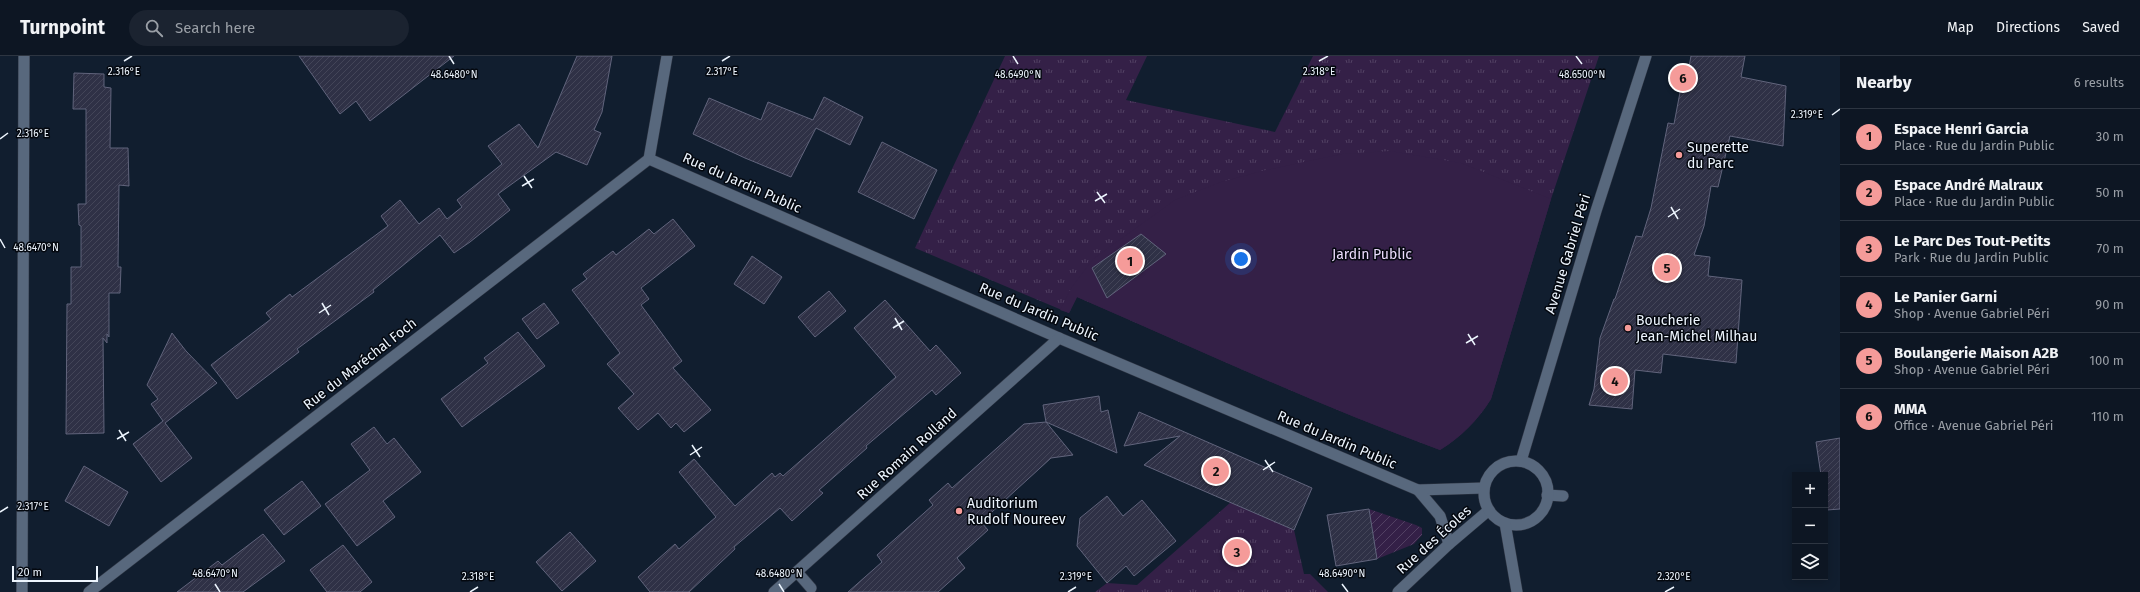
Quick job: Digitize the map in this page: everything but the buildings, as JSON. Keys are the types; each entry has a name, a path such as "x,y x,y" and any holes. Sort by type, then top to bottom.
{"street":[{"path":"22,592 24,56"},
{"path":"649,159 667,56"},
{"name":"Avenue Gabriel Péri","path":"1521,461 1596,211 1646,56"},
{"name":"Rue du Jardin Public","path":"649,159 1059,338 1418,490 1484,488"},
{"name":"Rue du Maréchal Foch","path":"89,592 649,159"},
{"name":"Rue Romain Rolland","path":"774,592 1059,338"},
{"path":"1511,461 1521,461 1530,464 1540,473 1547,486 1545,504 1533,519 1515,524 1505,523 1496,518 1489,510 1484,496 1484,488 1487,478 1501,464 1511,461"},
{"name":"Rue du Jardin Public","path":"1418,490 1440,516 1449,544"},
{"path":"1547,495 1563,496"},
{"name":"Rue des Écoles","path":"1398,592 1449,544 1489,510"},
{"path":"1505,523 1517,592"},
{"path":"797,572 811,588"}],"green space":[{"name":"Jardin Public","path":"1005,56 1147,56 1126,100 1275,132 1313,56 1599,56 1551,199 1491,399 1486,407 1462,434 1440,450 1303,396 1077,297 1069,313 915,248"},
{"path":"1390,151 1461,163 1551,199 1491,399 1468,428 1455,440 1440,450 1303,396 1077,297 1069,313 1060,310 1072,287 1093,259 1175,200 1221,182 1266,170 1342,154"},
{"path":"1231,502 1294,530 1304,574 1310,574 1328,592 1095,592 1107,583 1137,585"},
{"path":"1369,509 1416,525 1422,528 1422,535 1414,544 1377,559"}],"place":[{"name":"MMA","path":"1683,78"},
{"name":"Superette du Parc","path":"1679,155"},
{"name":"Espace Henri Garcia","path":"1130,261"},
{"name":"Boulangerie Maison A2B","path":"1667,268"},
{"name":"Boucherie Jean-Michel Milhau","path":"1628,328"},
{"name":"Le Panier Garni","path":"1615,381"},
{"name":"Espace André Malraux","path":"1216,471"},
{"name":"Auditorium Rudolf Noureev","path":"959,511"},
{"name":"Le Parc Des Tout-Petits","path":"1237,552"}]}
